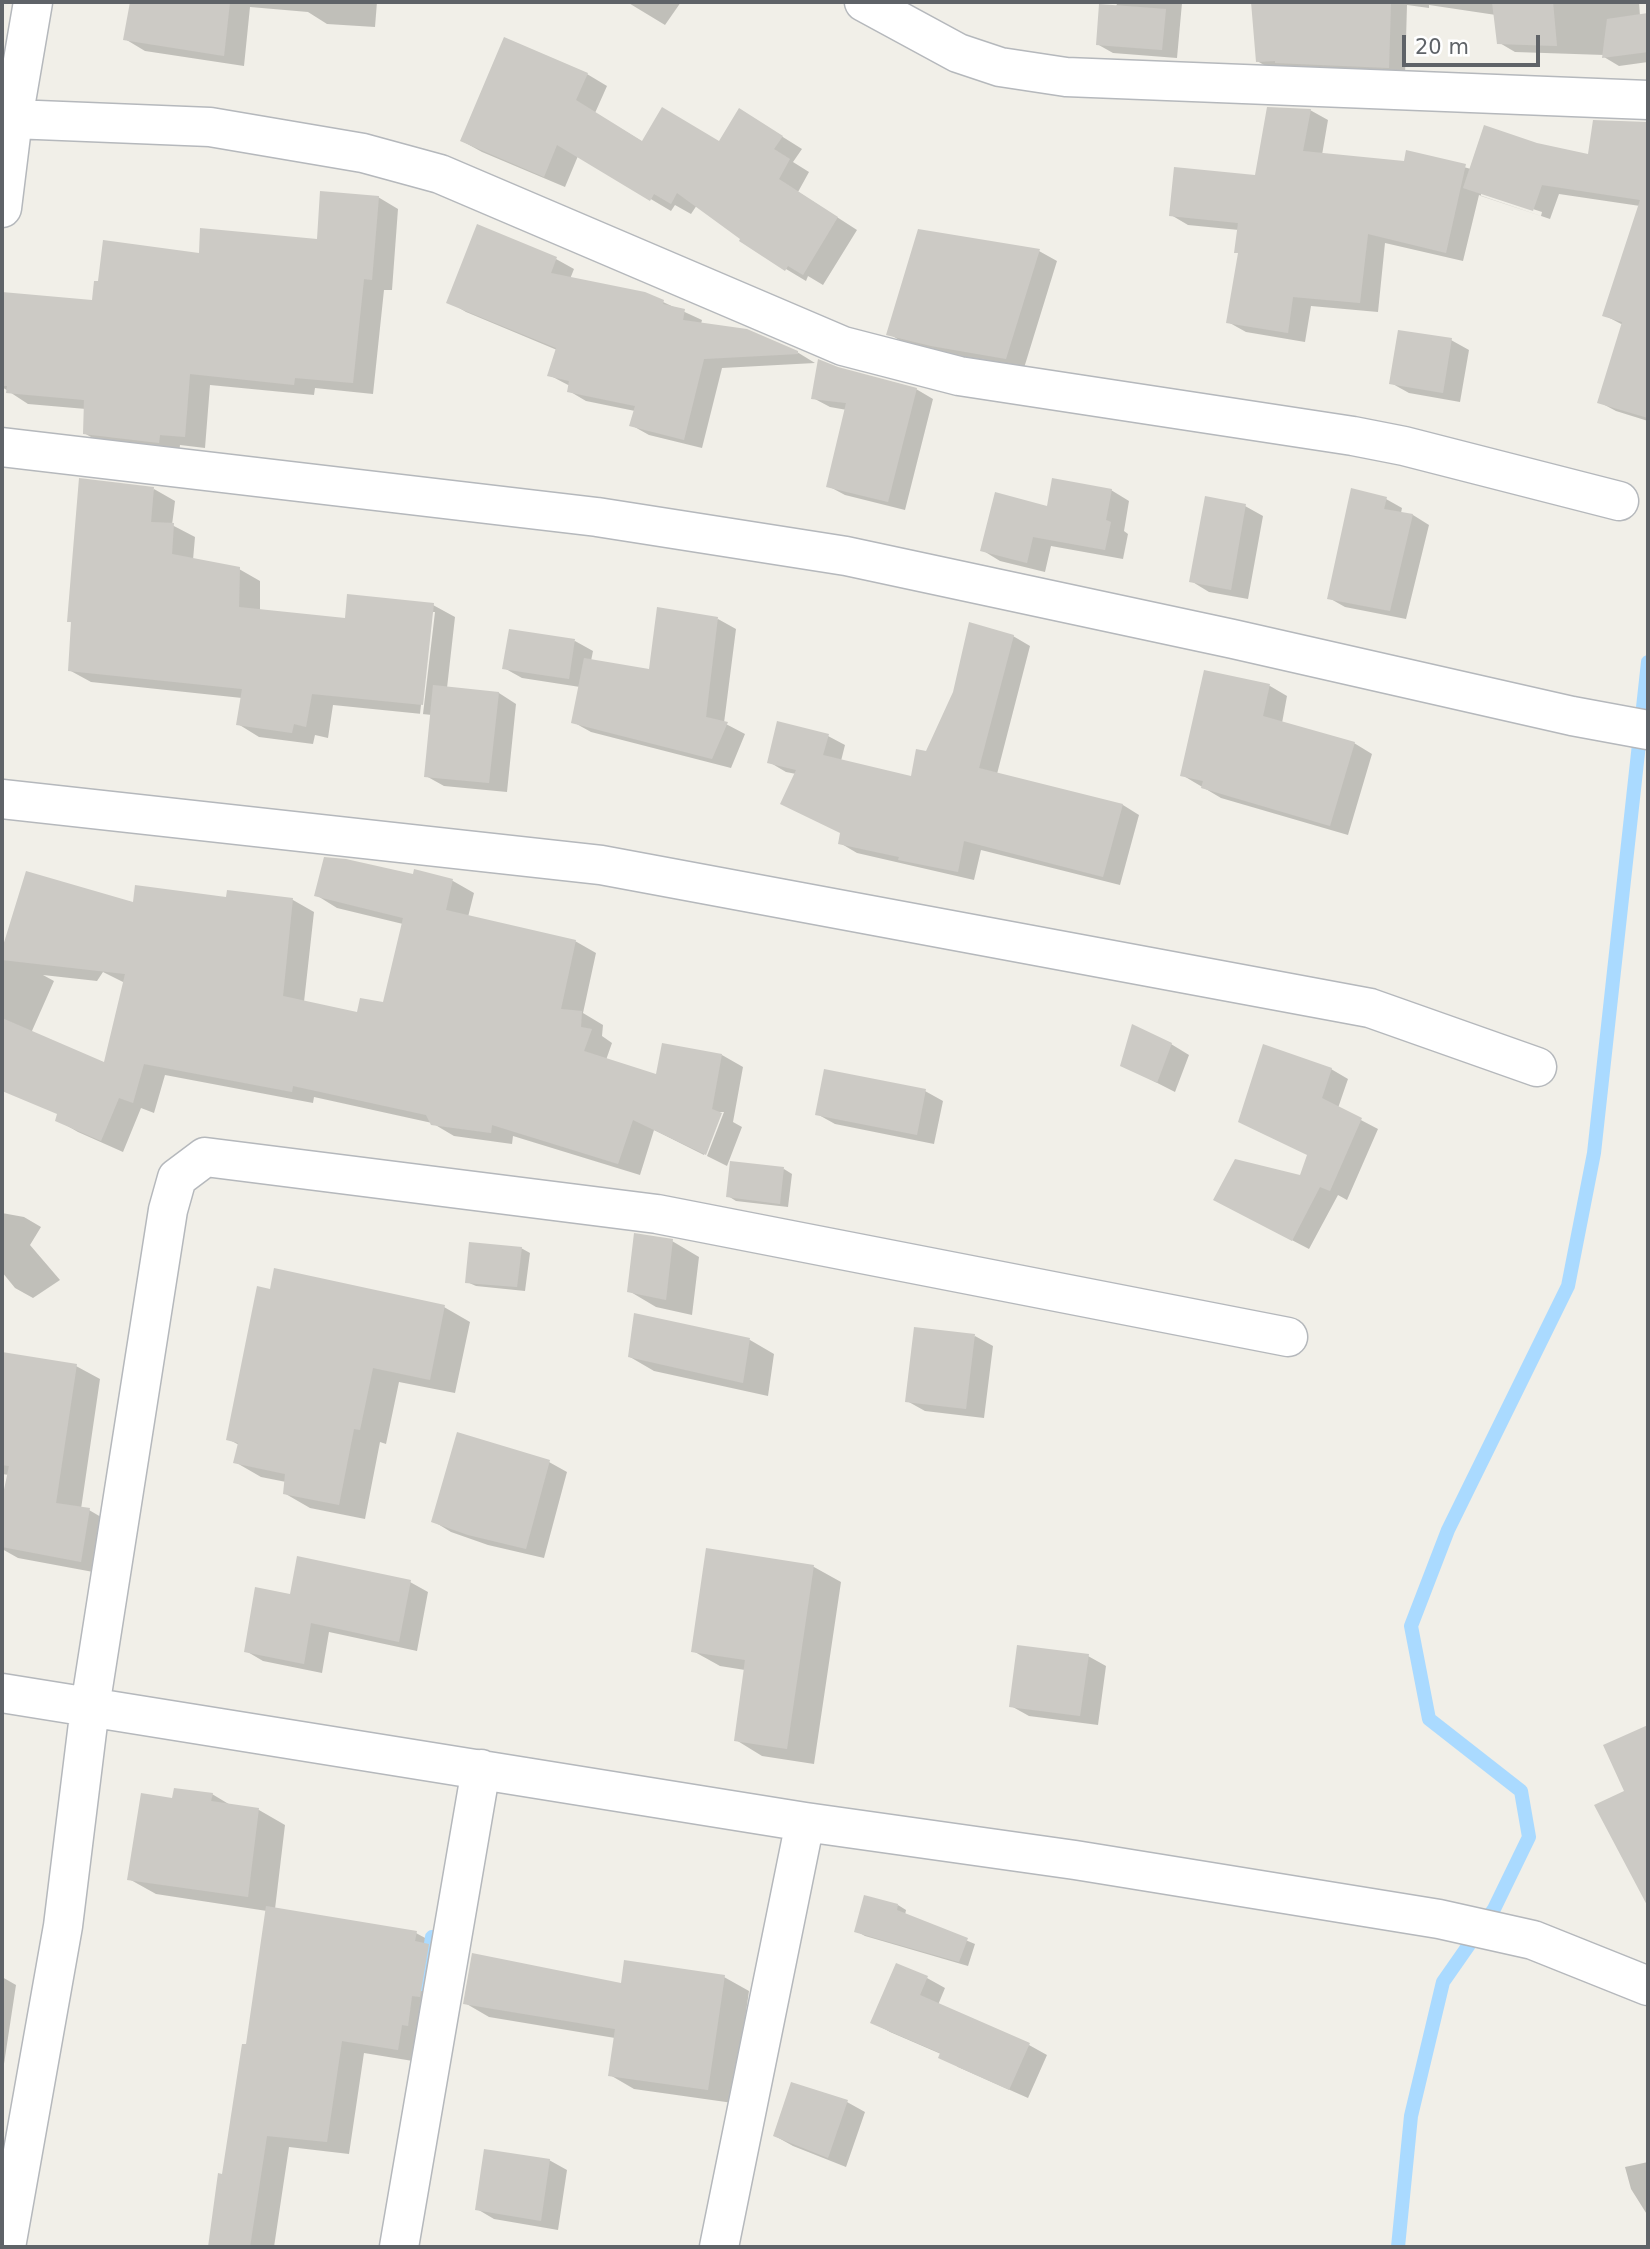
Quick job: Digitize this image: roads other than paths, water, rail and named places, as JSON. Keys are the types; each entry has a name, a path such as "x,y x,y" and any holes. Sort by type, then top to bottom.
{"street":[{"path":"2,208 13,119 33,2"},
{"path":"864,2 958,53 1000,67 1066,77 1648,100"},
{"path":"13,119 210,127 363,153 440,174 843,346 959,376 1392,444 1619,501"},
{"path":"2,447 597,517 846,556 1233,639 1572,716 1648,730"},
{"path":"2,799 601,865 1370,1008 1537,1067"},
{"path":"6,2247 63,1926 90,1707 168,1210 177,1178 205,1157 657,1213 1288,1337"},
{"path":"2,1693 805,1822 1075,1860 1439,1919 1533,1940 1648,1986"},
{"path":"399,2247 481,1769"},
{"path":"719,2247 805,1822"}],"waterway":[{"path":"1398,2247 1411,2116 1443,1982 1494,1909 1529,1837 1521,1791 1429,1719 1411,1626 1448,1530 1568,1286 1594,1153 1648,662"},
{"path":"425,1985 432,1937"}]}
